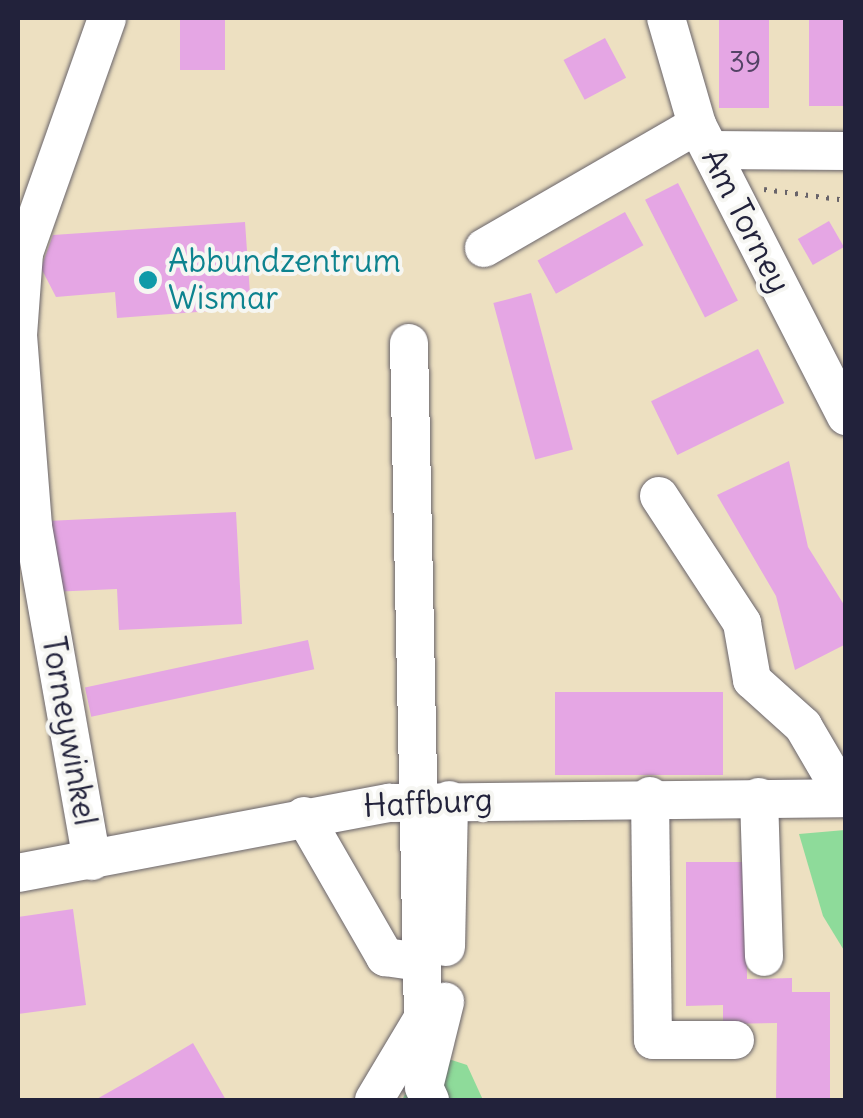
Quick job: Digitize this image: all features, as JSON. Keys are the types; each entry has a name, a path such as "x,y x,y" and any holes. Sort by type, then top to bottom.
{"street":[{"name":"Torneywinkel","path":"92,861 32,526 18,335 24,254 106,18"},
{"name":"Am Torney","path":"666,18 711,153 846,416"},
{"path":"484,248 711,153 846,151"},
{"path":"410,343 446,1003 424,1087 430,1100"},
{"path":"659,496 742,624 752,680 803,726 845,798"},
{"path":"650,796 653,1040 735,1040"},
{"path":"760,797 764,957"},
{"name":"Haffburg","path":"18,873 304,816 434,800 845,798"},
{"path":"374,1100 424,1018 422,962 434,800"},
{"path":"304,816 385,957 422,962"}],"path":[{"path":"711,153 846,200"}],"green space":[{"path":"846,830 845,952 823,916 799,834"},
{"path":"427,1052 467,1065 483,1100 402,1100"}],"building":[{"path":"180,18 225,18 225,70 180,70"},
{"path":"719,18 769,18 769,108 719,108"},
{"path":"809,18 846,18 846,106 809,106"},
{"path":"605,38 626,78 585,100 564,60"},
{"path":"678,183 738,301 705,317 645,200"},
{"path":"625,212 643,245 556,294 538,260"},
{"path":"829,221 844,247 813,265 798,239"},
{"name":"Abbundzentrum Wismar","path":"245,222 251,308 117,318 115,292 56,297 41,268 53,235"},
{"path":"531,293 573,449 535,460 493,303"},
{"path":"758,349 784,403 677,455 651,401"},
{"path":"789,461 808,547 846,608 846,644 795,670 776,596 717,495"},
{"path":"236,512 242,624 119,630 117,589 51,592 47,521"},
{"path":"308,640 314,669 91,717 85,687"},
{"path":"555,692 723,692 723,775 555,775"},
{"path":"686,862 746,862 747,979 792,978 792,992 830,992 830,1100 776,1100 777,1023 723,1024 723,1005 686,1006"},
{"path":"73,909 86,1005 18,1014 18,917"},
{"path":"193,1043 226,1100 95,1100 141,1074"}],"place":[{"name":"Abbundzentrum Wismar","path":"148,280"}]}
